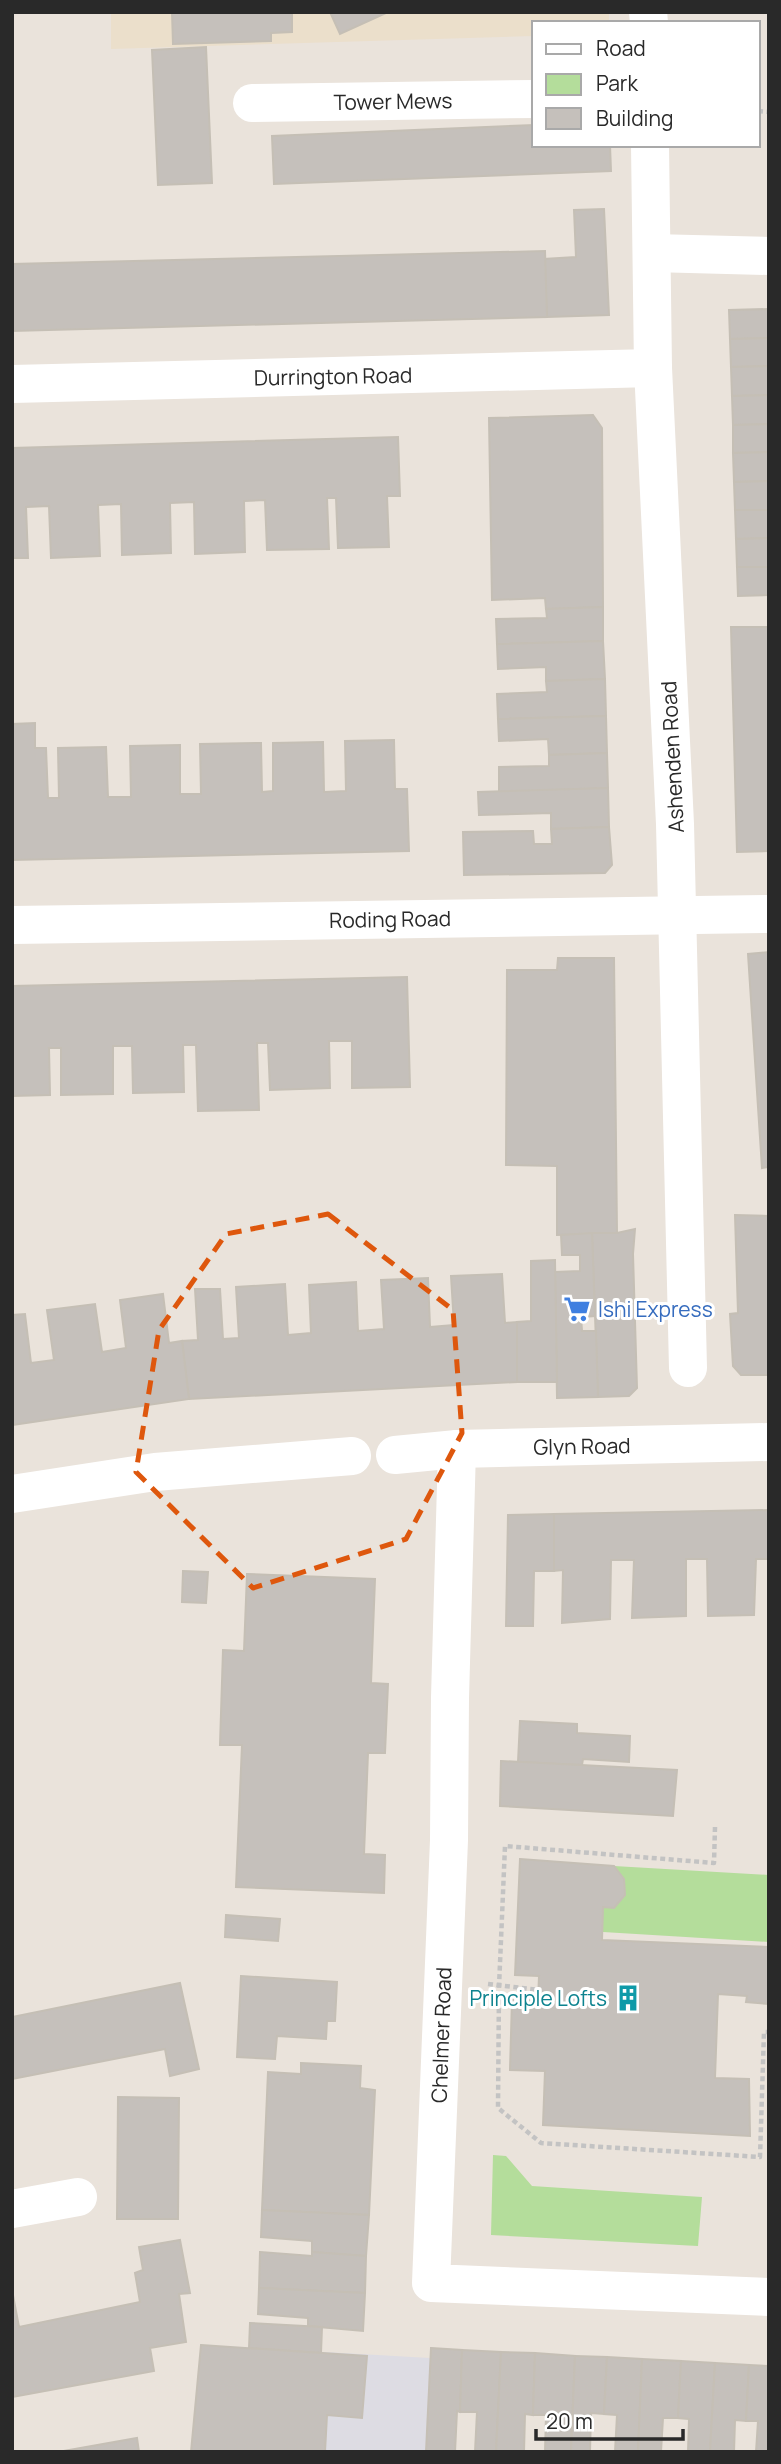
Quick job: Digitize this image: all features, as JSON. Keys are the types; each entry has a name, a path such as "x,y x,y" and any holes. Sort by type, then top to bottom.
{"street":[{"name":"Tower Mews","path":"252,103 532,99"},
{"name":"Ashenden Road","path":"650,147 653,368 675,824 688,1368"},
{"path":"652,253 769,256"},
{"name":"Durrington Road","path":"12,384 653,368"},
{"name":"Roding Road","path":"12,925 769,914"},
{"name":"Glyn Road","path":"395,1455 457,1449 769,1442"},
{"name":"Chelmer Road","path":"457,1449 449,1840 431,2283 769,2297"},
{"path":"12,1494 155,1472 352,1456"},
{"path":"12,2208 78,2197"}],"path":[{"path":"715,1828 714,1863 505,1846 499,1987 498,2108 541,2143 760,2157 764,2032 769,2032"},
{"path":"492,1985 539,1990"}],"highlighted area":[{"path":"328,1214 453,1310 462,1433 406,1539 253,1588 136,1472 159,1330 226,1234"}],"shaded area":[{"path":"111,12 609,12 609,21 532,21 532,36 111,49"},
{"path":"201,2345 430,2358 426,2452 191,2452"}],"green space":[{"path":"614,1866 769,1875 769,1942 603,1932 603,1907 614,1907 625,1895 624,1879"},
{"path":"493,2155 506,2156 532,2186 702,2197 698,2246 491,2235"}],"building":[{"path":"172,12 292,12 292,32 271,33 271,41 173,44"},
{"path":"330,12 388,12 340,34"},
{"path":"206,47 212,183 158,185 152,50"},
{"path":"532,125 532,147 610,147 611,171 274,184 272,136"},
{"path":"604,209 609,315 547,317 544,259 576,257 574,210"},
{"path":"545,251 547,317 12,331 12,264"},
{"path":"769,309 769,338 730,339 729,310"},
{"path":"769,338 769,366 731,367 730,339"},
{"path":"769,366 769,395 732,396 731,367"},
{"path":"769,395 769,424 733,425 732,396"},
{"path":"593,415 602,428 603,607 546,609 545,598 492,600 489,418"},
{"path":"769,424 769,452 733,453 733,425"},
{"path":"398,437 400,496 387,496 389,547 338,548 336,498 327,498 329,549 267,550 265,500 244,501 245,552 195,554 194,502 170,503 171,553 122,555 121,504 98,505 100,556 51,558 49,506 26,507 28,558 12,558 12,448"},
{"path":"769,452 769,481 734,482 733,453"},
{"path":"769,481 769,510 735,510 734,482"},
{"path":"735,510 769,510 769,538 736,539"},
{"path":"769,538 769,567 737,567 736,539"},
{"path":"737,567 769,567 769,595 738,596"},
{"path":"603,607 603,641 497,644 496,619 547,618 546,609"},
{"path":"731,627 769,627 769,851 737,852"},
{"path":"603,641 605,679 546,681 546,667 498,669 497,644"},
{"path":"605,679 606,716 498,719 497,694 547,692 546,681"},
{"path":"606,716 607,753 549,755 548,739 499,741 498,719"},
{"path":"35,723 35,748 46,748 48,798 59,798 58,748 106,747 108,797 131,797 130,746 180,745 180,794 201,794 200,744 261,743 262,792 273,791 273,743 323,742 324,792 346,791 345,741 394,740 395,789 407,789 409,851 12,860 12,724"},
{"path":"607,753 608,788 499,792 499,767 549,766 549,755"},
{"path":"608,788 609,827 551,829 551,813 479,815 478,792"},
{"path":"609,827 612,865 605,873 464,875 463,832 533,831 534,844 552,844 551,829"},
{"path":"769,952 769,1167 762,1168 748,954"},
{"path":"558,958 614,958 617,1233 557,1235 557,1166 506,1165 507,970 557,970"},
{"path":"407,977 410,1087 352,1088 352,1041 329,1041 330,1088 270,1090 268,1043 257,1043 259,1110 198,1111 196,1045 183,1045 184,1092 133,1093 132,1046 113,1046 113,1094 61,1095 61,1048 49,1048 50,1095 12,1096 12,986"},
{"path":"735,1215 769,1216 769,1375 741,1375 733,1366 730,1314 738,1313"},
{"path":"635,1229 633,1254 637,1388 629,1396 598,1397 592,1233 617,1233"},
{"path":"592,1233 595,1316 581,1317 582,1331 596,1331 598,1397 557,1398 555,1272 580,1271 580,1255 562,1255 561,1235"},
{"path":"555,1260 557,1382 517,1382 517,1322 531,1321 531,1261"},
{"path":"502,1274 505,1323 517,1322 517,1382 189,1399 182,1341 198,1340 195,1289 220,1289 223,1339 239,1338 236,1287 285,1284 288,1335 311,1333 309,1285 356,1282 358,1331 384,1329 381,1280 428,1278 430,1327 454,1325 451,1276"},
{"path":"163,1294 169,1343 182,1341 189,1399 12,1425 12,1315 25,1314 31,1363 54,1360 47,1310 95,1304 102,1352 126,1348 120,1300"},
{"path":"769,1510 769,1559 756,1559 754,1615 708,1616 707,1559 686,1559 686,1616 632,1618 634,1560 611,1560 610,1619 562,1623 563,1570 554,1571 554,1514"},
{"path":"554,1514 554,1571 534,1571 533,1626 506,1626 508,1515"},
{"path":"183,1571 208,1572 206,1603 182,1602"},
{"path":"247,1574 375,1579 371,1683 388,1684 385,1753 368,1753 364,1854 385,1855 384,1893 236,1887 242,1745 220,1745 223,1650 244,1651"},
{"path":"520,1721 577,1724 577,1733 630,1736 629,1762 583,1759 582,1765 518,1762"},
{"path":"501,1761 677,1770 673,1816 500,1806"},
{"name":"Principle Lofts","path":"520,1859 614,1866 624,1879 625,1895 614,1908 603,1907 602,1940 769,1947 769,2004 746,2002 747,1996 718,1994 715,2078 749,2079 750,2136 543,2125 545,2071 510,2070 512,1999 538,2001 539,1976 515,1975"},
{"path":"226,1915 280,1919 278,1941 225,1937"},
{"path":"241,1976 337,1982 335,2021 327,2021 326,2039 277,2036 275,2059 237,2057"},
{"path":"180,1983 199,2069 170,2076 165,2049 12,2079 12,2017"},
{"path":"301,2063 361,2066 360,2088 375,2090 369,2215 262,2210 268,2072 301,2074"},
{"path":"118,2097 179,2098 178,2219 117,2219"},
{"path":"262,2210 369,2215 366,2256 312,2252 312,2241 261,2237"},
{"path":"180,2240 190,2293 179,2294 186,2342 150,2348 154,2371 12,2397 12,2290 19,2327 140,2302 135,2273 143,2270 139,2247"},
{"path":"260,2252 366,2256 365,2293 259,2288"},
{"path":"259,2288 365,2293 363,2331 308,2326 308,2318 258,2314"},
{"path":"250,2323 322,2327 321,2353 249,2348"},
{"path":"201,2345 367,2356 362,2418 327,2415 325,2452 191,2452"},
{"path":"431,2348 462,2350 460,2412 457,2411 455,2452 426,2452"},
{"path":"462,2350 501,2352 496,2452 475,2452 477,2412 460,2412"},
{"path":"501,2352 535,2353 533,2415 525,2414 524,2452 496,2452"},
{"path":"535,2353 575,2356 571,2452 545,2452 546,2415 533,2415"},
{"path":"575,2356 607,2357 604,2414 591,2413 590,2452 571,2452"},
{"path":"607,2357 642,2359 638,2452 615,2452 617,2415 604,2414"},
{"path":"642,2359 681,2361 678,2418 663,2418 661,2452 638,2452"},
{"path":"681,2361 715,2363 710,2452 688,2452 689,2419 678,2418"},
{"path":"715,2363 749,2365 746,2421 735,2420 734,2452 710,2452"},
{"path":"749,2365 769,2366 769,2452 756,2452 758,2421 746,2421"},
{"path":"137,2438 139,2452 58,2452"}],"place":[{"name":"Ishi Express","path":"577,1309"},
{"name":"Principle Lofts","path":"628,1998"}]}
